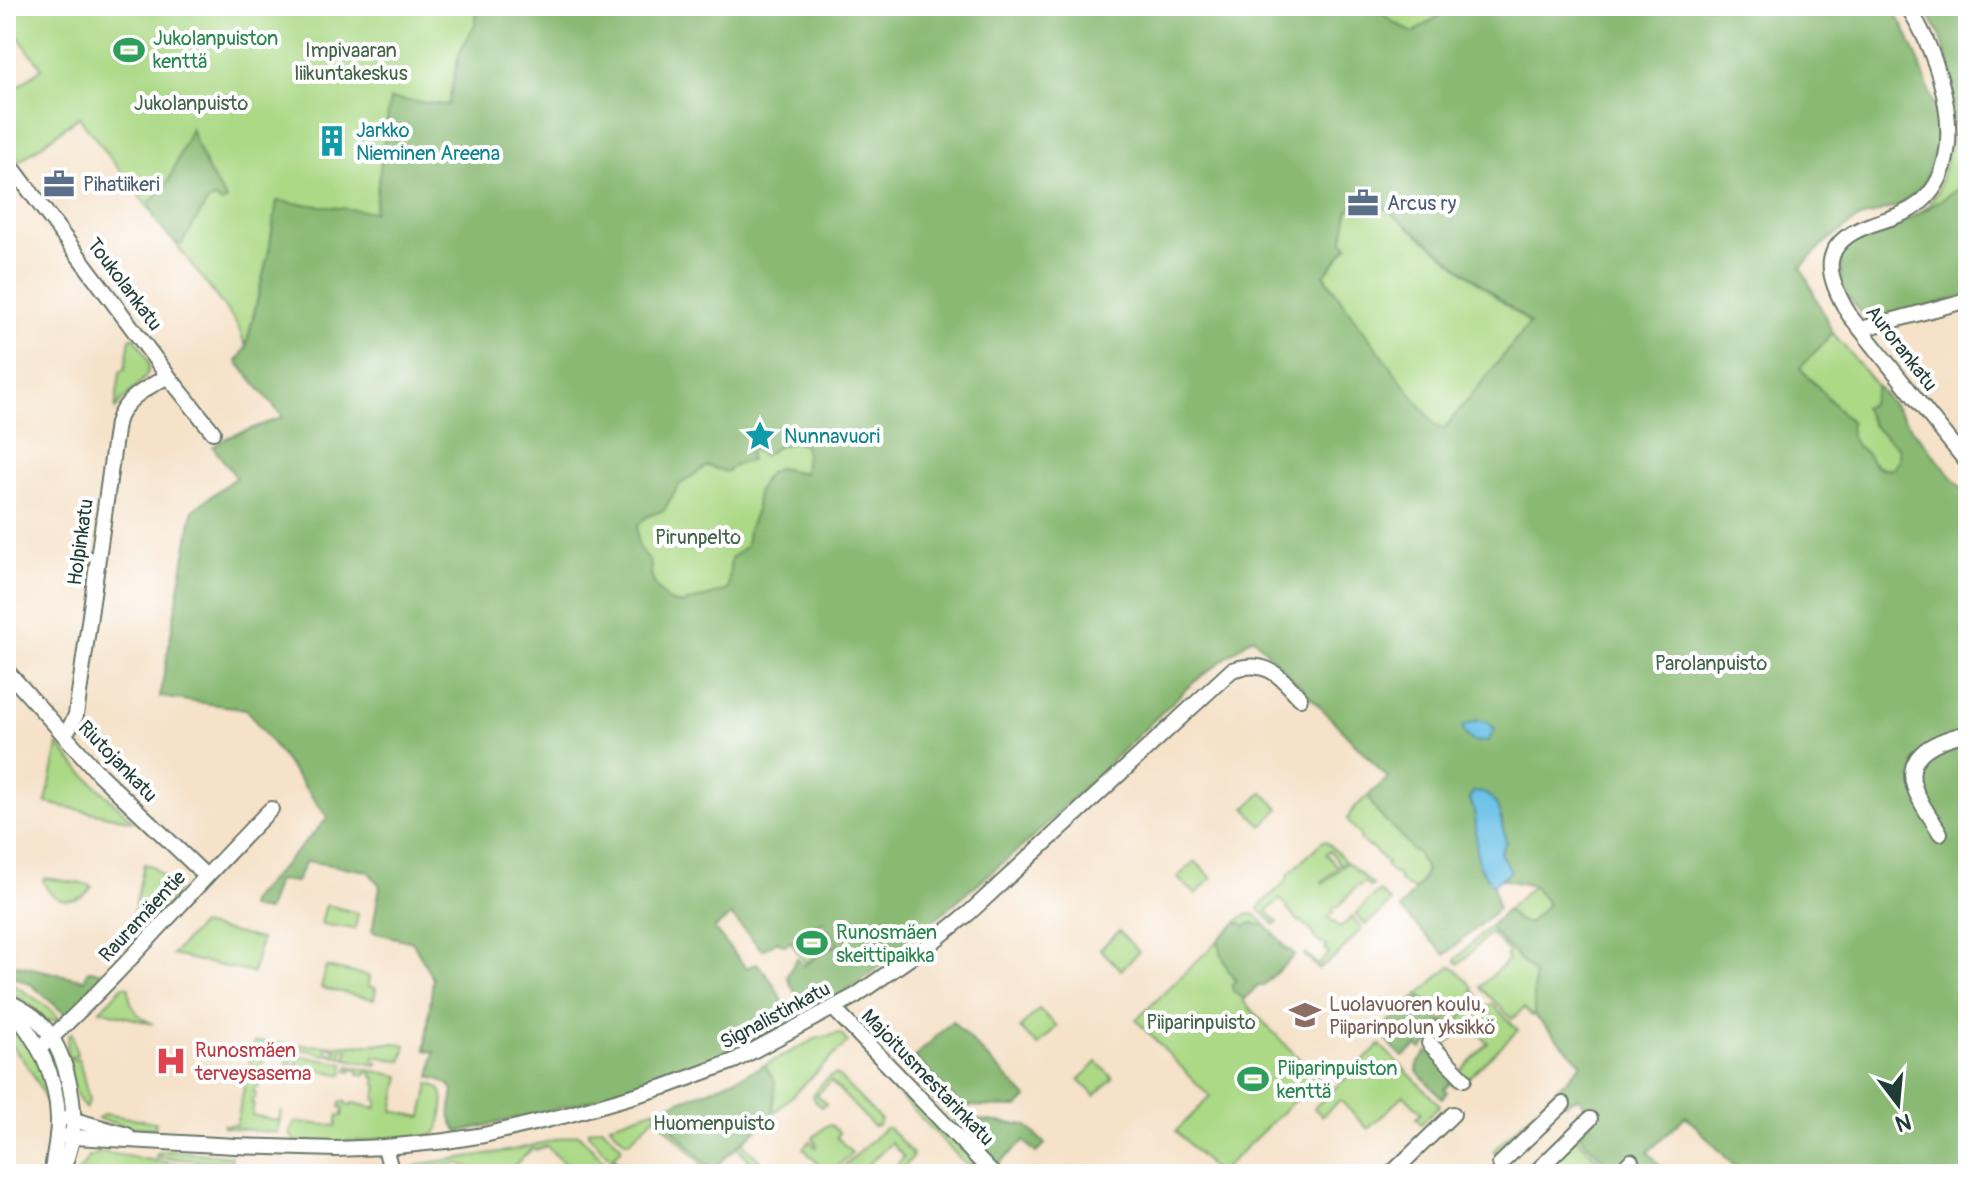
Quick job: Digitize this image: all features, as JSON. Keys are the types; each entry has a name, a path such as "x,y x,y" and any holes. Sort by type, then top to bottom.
{"street":[{"name":"Aurorankatu","path":"1907,6 1929,46 1940,78 1947,116 1946,160 1937,182 1921,202 1893,218 1856,231 1838,244 1830,269 1836,294 1968,464"},
{"name":"Toukolankatu","path":"6,159 213,432"},
{"path":"1861,329 1968,300"},
{"name":"Holpinkatu","path":"63,734 76,715 117,423 131,399 168,376"},
{"name":"Signalistinkatu","path":"64,1136 275,1148 385,1147 484,1135 636,1096 734,1061 879,981 969,913 1232,670 1244,666 1268,669 1300,698"},
{"name":"Riutojankatu","path":"6,670 100,775 206,876"},
{"path":"1940,833 1915,788 1916,760 1933,743 1968,733"},
{"name":"Rauramäentie","path":"40,1048 179,907 235,835 271,809"},
{"path":"6,1001 32,1015 52,1037 63,1061 70,1093 62,1174"},
{"path":"6,1001 40,1048 66,1118"},
{"name":"Majoitusmestarinkatu","path":"833,1008 993,1174"},
{"path":"1429,1043 1464,1079"},
{"path":"1500,1164 1563,1104"},
{"path":"1391,1174 1453,1114"},
{"name":"Signalistinkatu","path":"66,1118 145,1140"},
{"path":"1534,1174 1590,1119"},
{"path":"52,1174 64,1136"},
{"path":"385,1147 392,1174"},
{"path":"1618,1174 1631,1161"}],"green space":[{"path":"6,6 683,6 452,226 277,202 269,251 246,347 237,324 79,117 20,161 6,142 6,96 42,68 6,21"},
{"name":"Parolanpuisto","path":"478,6 1373,6 1413,33 1461,6 1889,6 1903,25 1937,115 1936,147 1923,186 1900,205 1858,219 1827,241 1801,267 1833,333 1800,368 1850,421 1851,436 1875,466 1892,469 1899,460 1899,448 1873,426 1863,407 1870,405 1877,386 1968,496 1968,1174 1742,1174 1686,1116 1648,1152 1668,1174 1652,1174 1639,1161 1630,1170 1616,1173 1578,1134 1582,1121 1591,1111 1578,1097 1566,1104 1554,1092 1582,1064 1534,1015 1534,974 1489,927 1507,910 1517,920 1528,924 1548,904 1533,886 1501,879 1511,871 1500,853 1506,842 1501,816 1470,799 1477,827 1481,869 1493,885 1498,909 1445,955 1400,909 1422,881 1426,869 1416,852 1371,803 1369,795 1388,778 1253,637 1189,686 1030,840 857,984 816,1009 798,996 787,976 797,958 803,966 837,944 822,921 786,945 778,941 762,950 731,915 714,929 746,968 757,963 773,983 792,1019 739,1048 609,1096 459,1132 451,1114 451,1087 444,1081 430,1077 435,1052 425,1050 433,979 413,942 372,932 380,886 368,871 306,861 296,882 277,880 267,911 249,908 251,900 328,818 246,709 160,697 193,510 236,477 213,447 226,438 283,417 237,362 246,347 269,251 277,201 374,212 390,99 448,105 459,54 475,24","holes":["1365,192 1530,323 1444,429 1436,426 1324,275 1348,246 1343,240 1348,212","794,442 804,446 804,473 779,468 764,479 757,493 756,510 746,546 731,558 728,590 681,604 669,601 657,589 650,562 638,545 639,524 646,517 664,510 679,485 707,466 726,472 737,464 750,461 752,449 763,456 779,446"]},
{"path":"1373,6 1461,6 1413,33"},
{"path":"1924,6 1968,6 1968,295 1870,323 1847,296 1841,282 1841,259 1853,242 1915,216 1965,185 1953,133 1953,80 1941,37"},
{"path":"191,128 206,166 227,200 222,203 216,199 208,201 181,245 160,227 150,202 166,187"},
{"path":"1953,133 1965,185 1915,216 1927,207 1938,191"},
{"path":"1365,192 1530,324 1444,429 1436,427 1324,274 1347,247 1342,240 1348,212"},
{"path":"1833,333 1877,386 1874,399 1864,407 1873,426 1899,448 1899,460 1892,469 1874,463 1863,453 1800,368"},
{"path":"135,337 147,358 148,371 115,410 120,372 125,369 130,339"},
{"name":"Pirunpelto","path":"783,416 820,451 734,598 664,621 620,511"},
{"path":"58,745 77,767 133,821 46,803"},
{"path":"1263,792 1279,809 1262,826 1246,808"},
{"path":"1369,795 1378,813 1424,861 1424,876 1415,890 1398,879 1399,876 1385,865 1387,863 1360,839 1347,819"},
{"path":"1323,841 1345,861 1341,865 1330,851 1326,854 1339,866 1323,884 1347,862 1373,885 1370,887 1365,882 1358,885 1332,910 1334,912 1329,917 1340,928 1352,917 1362,928 1340,953 1318,969 1304,955 1306,953 1318,965 1329,954 1325,949 1327,947 1313,936 1302,921 1299,922 1280,899 1267,911 1278,923 1275,925 1258,908"},
{"path":"1195,861 1212,878 1196,894 1177,878"},
{"path":"144,864 152,866 177,890 175,897 126,947"},
{"path":"45,878 92,887 79,898 65,900 47,889 43,881"},
{"path":"1533,886 1548,904 1528,924 1517,920 1507,910"},
{"path":"1379,891 1391,902 1366,925 1355,914"},
{"path":"327,905 358,913 355,929 321,924"},
{"name":"Piiparinpuisto","path":"1252,914 1292,953 1243,1001 1318,1078 1218,1174 1176,1131 1210,1097 1136,1020 1238,921"},
{"path":"1236,923 1246,927 1251,923 1266,926 1282,942 1281,946 1295,955 1244,999 1233,991 1232,985 1236,980 1227,967 1218,940"},
{"name":"Runosmäen skeittipaikka","path":"819,924 833,945 805,963 791,942"},
{"path":"200,925 261,939 253,973 172,955"},
{"path":"1489,927 1534,974 1532,1016 1524,1008 1512,1019 1480,987 1508,960 1506,956 1509,952 1490,933 1459,964 1456,962"},
{"path":"1119,931 1139,952 1121,970 1100,949"},
{"path":"9,963 85,980 87,972 92,970 101,973 103,979 66,1015 32,985 6,973"},
{"path":"1450,966 1474,988 1471,991 1477,995 1446,1024 1443,1021 1451,1012 1445,1006 1437,1012 1419,994"},
{"path":"326,967 369,976 368,986 376,988 374,999 321,988"},
{"path":"6,980 45,1005 60,1019 47,1020 6,990"},
{"path":"123,986 129,987 135,1010 153,1024 100,1010"},
{"path":"1418,995 1445,1025 1422,1049 1417,1046 1403,1057 1381,1035 1382,1030"},
{"path":"1482,1003 1487,1008 1492,1004 1518,1030 1466,1080 1459,1072 1488,1043 1469,1024 1447,1044 1444,1041 1440,1045 1436,1042 1473,1005"},
{"path":"1039,1009 1057,1026 1038,1046 1020,1028"},
{"path":"6,1015 26,1033 45,1072 53,1114 51,1128 42,1091 23,1059 6,1040"},
{"path":"952,1021 1027,1098 1018,1107 961,1106 915,1057"},
{"path":"72,1033 77,1055 70,1058 79,1059 89,1101 86,1109 70,1074 67,1042"},
{"name":"Huomenpuisto","path":"840,1033 848,1042 743,1143 772,1174 763,1174 736,1146 710,1172 655,1116 629,1142 609,1125 690,1098 754,1071 815,1039"},
{"path":"254,1042 325,1046 406,1045 402,1061 374,1056 377,1065 346,1059 348,1050 343,1049 341,1055 344,1058 329,1055 336,1054 337,1049 328,1047 326,1055 294,1047 288,1052 293,1058 289,1075 285,1074 288,1056 277,1053 276,1057 265,1055 258,1070 261,1071 260,1077 256,1077 255,1081 259,1082 253,1092 256,1093 251,1103 254,1104 252,1115 278,1121 282,1111 277,1133 223,1127 236,1125"},
{"path":"1380,1045 1440,1105 1421,1124 1416,1118 1421,1112 1404,1095 1368,1129 1340,1100 1322,1116 1314,1108"},
{"path":"1428,1051 1461,1079 1454,1086 1450,1083 1444,1089 1447,1092 1442,1098 1417,1072 1418,1064"},
{"path":"303,1056 344,1064 343,1075 307,1067 306,1070 301,1069 299,1077 294,1077 298,1058"},
{"path":"901,1057 967,1119 960,1126 913,1078"},
{"path":"1097,1062 1113,1078 1095,1096 1079,1080"},
{"name":"Huomenpuisto","path":"765,1065 775,1082 773,1114 712,1170 655,1110 720,1086"},
{"path":"349,1066 400,1076 393,1111 422,1117 429,1084 440,1089 443,1106 434,1135 366,1141 295,1142 290,1134 294,1123 336,1126 338,1115 342,1116 341,1101 351,1106 352,1103 376,1108 376,1078 366,1072 365,1075 352,1069 351,1072 347,1071"},
{"path":"877,1067 908,1094 971,1160 970,1169 874,1069"},
{"path":"836,1074 881,1120 878,1125 873,1126 831,1081 817,1095 826,1104 821,1107 815,1101 813,1095 817,1089"},
{"path":"1554,1092 1560,1098 1503,1156 1493,1151"},
{"path":"104,1114 156,1122 155,1128 129,1127 98,1119"},
{"path":"967,1119 1026,1125 1045,1144 1036,1153 1024,1141 997,1165 960,1126"},
{"path":"831,1125 852,1153 828,1174 803,1148 810,1141 816,1147 813,1138"},
{"path":"602,1127 621,1146 613,1157 630,1174 626,1174 588,1134 588,1131"},
{"path":"885,1128 889,1128 913,1154 901,1170 895,1166 904,1157 891,1143 858,1174 836,1174"},
{"path":"578,1134 617,1174 574,1174 547,1146 536,1150 533,1148 505,1174 486,1174 481,1169 475,1173 465,1166 454,1164 433,1174 410,1174 414,1167 422,1164 513,1150"},
{"path":"1576,1137 1612,1174 1545,1174"},
{"path":"168,1151 231,1156 231,1163 156,1157 157,1153"},
{"path":"101,1152 176,1164 269,1171 268,1174 215,1169 210,1174 77,1174 88,1158"}],"water":[{"path":"1478,720 1488,722 1495,729 1488,741 1474,742 1462,727"},
{"path":"1473,792 1490,796 1501,817 1506,842 1500,853 1511,871 1493,885 1479,863 1475,815 1470,799"}],"place":[{"name":"Jukolanpuiston kenttä","path":"129,50"},
{"name":"Jarkko Nieminen Areena","path":"332,141"},
{"name":"Pihatiikeri","path":"59,184"},
{"name":"Arcus ry","path":"1363,203"},
{"name":"Nunnavuori","path":"760,436"},
{"name":"Runosmäen skeittipaikka","path":"812,943"},
{"name":"Luolavuoren koulu, Piiparinpolun yksikkö","path":"1305,1015"},
{"name":"Runosmäen terveysasema","path":"171,1061"},
{"name":"Piiparinpuiston kenttä","path":"1253,1079"}],"park label":[{"name":"Impivaaran liikuntakeskus","path":"351,62"},
{"name":"Jukolanpuisto","path":"191,103"}]}
